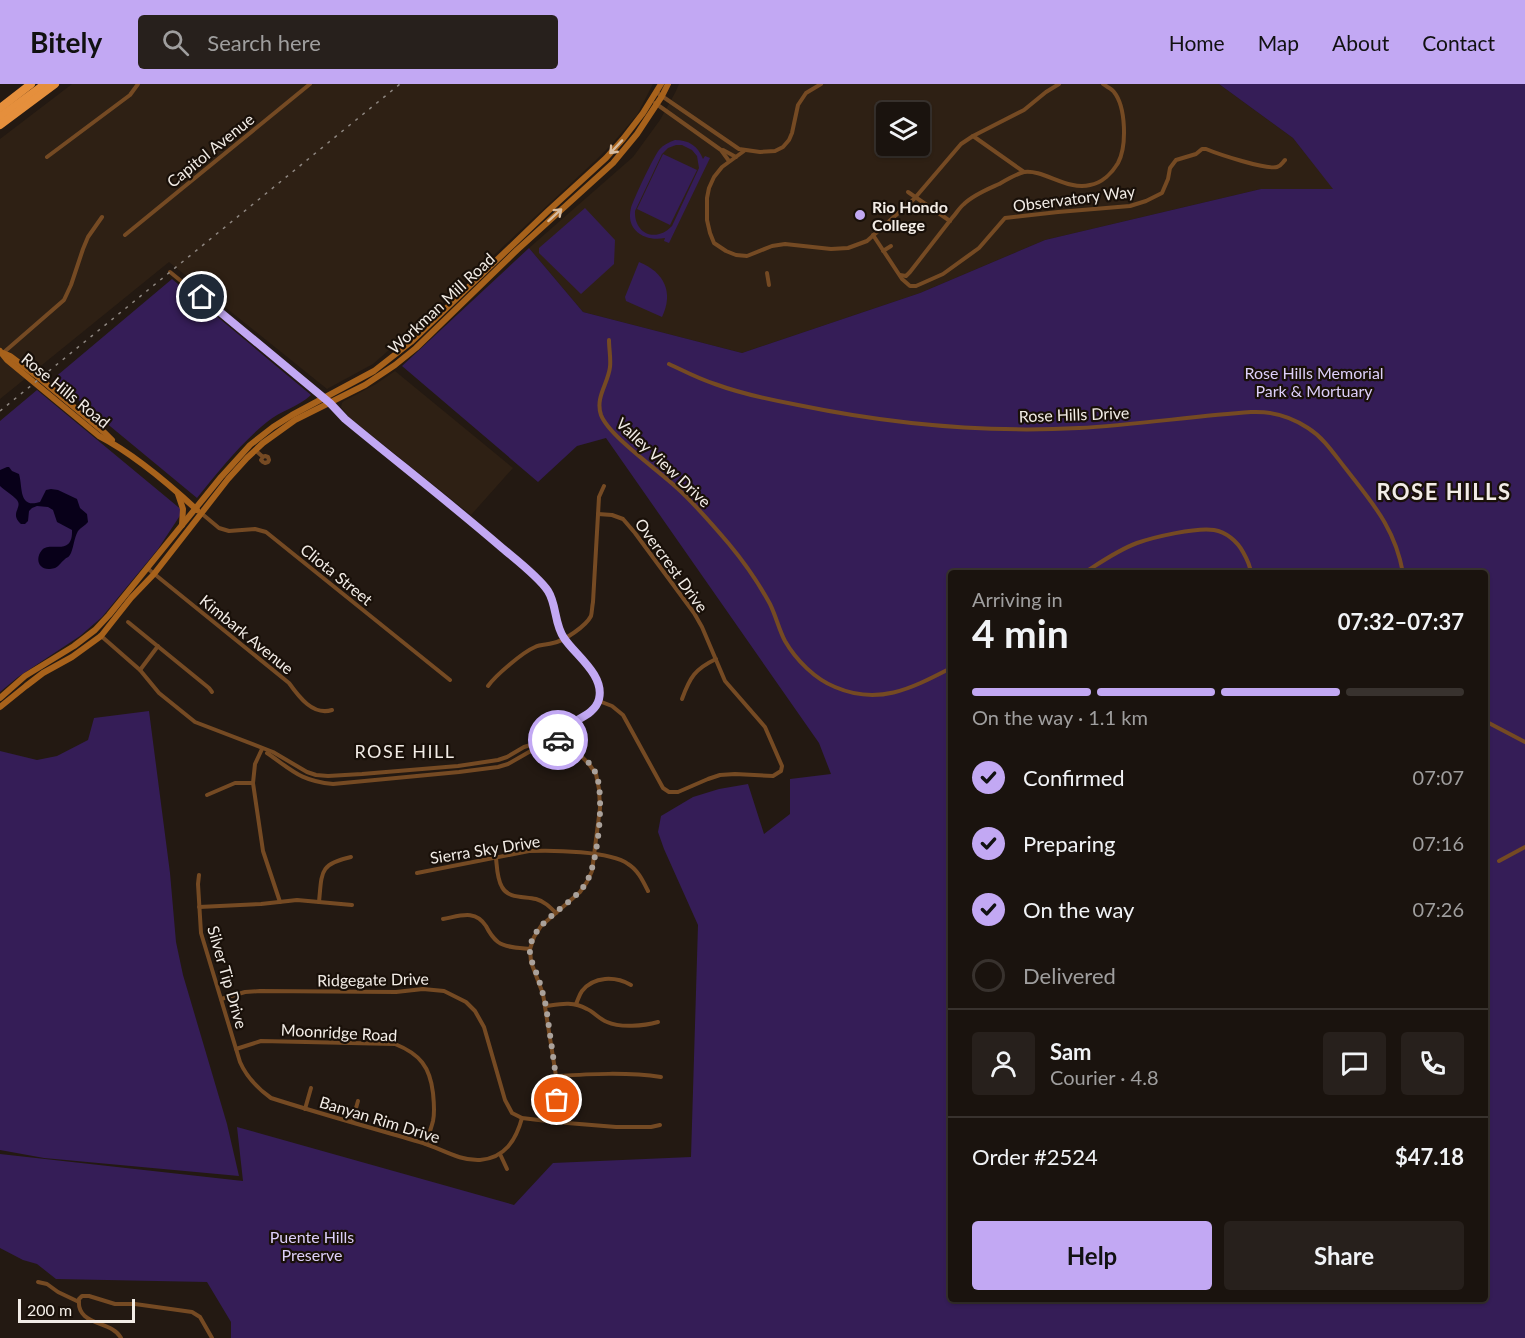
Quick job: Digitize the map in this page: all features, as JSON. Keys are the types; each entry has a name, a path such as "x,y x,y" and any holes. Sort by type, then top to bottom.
{"highway":[{"path":"0,108 31,84"},
{"path":"0,116 39,84"},
{"path":"0,116 45,84"},
{"path":"0,125 55,84"},
{"path":"0,131 37,98"}],"main road":[{"name":"Workman Mill Road","path":"327,400 365,385 416,348 517,250 613,163 637,134 654,103 656,92 661,84"},
{"name":"Workman Mill Road","path":"0,698 25,676 74,646 94,630 109,615 182,525 277,432 374,371 417,337 606,158 643,113 662,96 668,84"},
{"path":"395,364 394,360 412,345 417,337"},
{"name":"Rose Hills Road","path":"1,352 7,360 99,436 115,444 198,511"},
{"name":"Workman Mill Road","path":"0,707 34,679 72,657 101,636 131,598 154,574 226,471 257,452"},
{"path":"178,493 183,509 182,525"}],"street":[{"path":"47,157 130,95 138,84"},
{"name":"Capitol Avenue","path":"125,235 310,84"},
{"path":"656,92 739,149 760,152 775,151 783,147 792,133 798,105 806,93 821,84"},
{"path":"744,151 729,161 714,177 709,188 706,210 714,243 736,255 747,256 784,244 831,249 848,248 867,241 915,198 934,179 961,144 1024,110 1059,84"},
{"path":"973,136 1024,172 1080,186 1096,183 1106,178 1118,162 1121,153 1122,109 1114,92 1103,84"},
{"path":"654,103 708,141 736,157"},
{"name":"Observatory Way","path":"899,275 910,286 935,279 979,248 1005,218 1121,207 1146,201 1161,193 1168,179 1170,168 1176,160 1192,156 1202,149 1235,160 1266,166 1277,167 1285,160"},
{"path":"722,150 729,161"},
{"path":"873,235 899,275 906,276 965,202 1024,172"},
{"path":"908,192 950,221"},
{"path":"1,352 64,300 72,285 88,237 102,217"},
{"path":"883,251 891,246"},
{"path":"171,272 327,400 345,419 483,531 541,583 548,590 554,604 564,639 584,660 600,691 599,701 589,713 563,729 555,746 529,752 498,767 333,783 318,782 300,777 262,749"},
{"path":"767,273 769,285"},
{"name":"Valley View Drive","path":"609,340 610,368 599,405 607,426 678,488 729,544 757,582 771,606 785,642 804,666 835,687 853,693 871,695 908,690 948,670"},
{"name":"Rose Hills Drive","path":"669,364 728,389 789,403 864,417 939,425 1003,429 1070,429 1251,412 1281,415 1299,423 1318,436 1374,505 1391,532 1399,552 1402,570"},
{"path":"488,686 497,675 534,647 564,639 582,627 592,614 599,497 604,486"},
{"name":"Cliota Street","path":"198,511 219,528 229,531 255,529 266,532 450,680"},
{"name":"Overcrest Drive","path":"598,514 623,519 694,613 724,681 765,727 782,766 781,771 773,776 720,775 678,792 669,792 663,788 623,715 612,706 599,701"},
{"path":"1088,570 1109,556 1137,543 1168,535 1215,530 1230,537 1240,548 1251,570"},
{"name":"Kimbark Avenue","path":"147,568 289,684 309,705 320,711 332,710"},
{"path":"128,622 212,692"},
{"path":"94,630 140,670 159,693 195,722 273,753 308,772 328,776 478,763 498,760 533,743 544,741 552,741 580,755 589,764 596,774 600,808 592,871 580,892 542,926 534,937 530,949 531,962 546,1006 556,1077 555,1122"},
{"path":"140,670 158,646"},
{"path":"682,699 698,669 716,659"},
{"path":"1488,723 1525,742"},
{"path":"262,749 255,764 253,783 263,851 280,902"},
{"path":"207,795 235,783 253,783"},
{"path":"1499,861 1525,847"},
{"name":"Sierra Sky Drive","path":"417,873 544,850 614,857 628,863 640,876 648,891"},
{"path":"319,902 322,876 328,865 336,860 351,857"},
{"path":"496,858 500,885 506,893 539,900 556,913"},
{"name":"Silver Tip Drive","path":"199,875 201,933 236,1049"},
{"path":"199,907 297,900 352,905"},
{"path":"444,919 470,915 478,917 499,943 530,949"},
{"path":"576,1004 581,993 594,982 614,978 631,985"},
{"name":"Ridgegate Drive","path":"221,999 260,990 386,992 423,989 444,991 466,1002 475,1011 484,1027 505,1100 512,1113 522,1118"},
{"path":"546,1006 576,1004 615,1025 647,1025 658,1022"},
{"name":"Moonridge Road","path":"236,1049 261,1041 395,1044 412,1052 420,1059 431,1077 434,1108 426,1144"},
{"name":"Banyan Rim Drive","path":"236,1049 246,1076 271,1098 426,1144 465,1160 481,1160 500,1154"},
{"path":"556,1077 579,1075 661,1077"},
{"path":"305,1109 311,1088"},
{"path":"352,1122 358,1101"},
{"path":"507,1169 500,1154 518,1134 522,1118 616,1126 660,1125"},
{"path":"38,1282 47,1284 79,1302"},
{"path":"121,1338 118,1332 111,1327 89,1320 80,1307 79,1299 82,1296 89,1296 115,1304 135,1304 192,1312 200,1317 212,1338"}],"shaded area":[{"path":"72,84 653,84 637,115 595,161 435,310 373,364 327,389 169,262 0,399 0,139"},
{"name":"Rio Hondo College","path":"679,84 1219,84 1293,138 1334,189 1261,189 1045,240 920,293 742,353 583,312 529,248 633,157 660,120"},
{"path":"395,371 513,468 471,515 349,417 341,407 344,401"},
{"path":"7,467 19,474 23,496 28,502 40,502 46,490 58,490 77,499 80,508 87,514 88,522 78,531 70,555 55,568 46,569 40,566 38,560 40,553 46,548 65,546 69,543 72,530 57,522 53,510 48,507 32,508 29,511 28,521 21,524 16,517 17,500 0,486 0,470"}],"green space":[{"path":"1219,84 1525,84 1525,1338 231,1338 231,1322 207,1282 56,1279 37,1264 23,1260 0,1248 0,1154 243,1181 237,1127 514,1205 553,1163 691,1157 698,925 658,832 661,816 693,797 719,789 748,784 764,834 790,814 790,779 831,774 819,743 606,438 577,446 538,482 402,366 529,248 583,312 742,353 920,293 1045,240 1261,189 1333,189 1293,138"},
{"path":"675,140 696,147 703,159 705,156 710,158 669,243 664,241 665,238 651,238 639,233 634,229 630,216 636,196 656,154 666,144","holes":["682,145 692,150 697,156 699,168 672,226 659,234 647,234 638,225 635,211 662,154 668,148"]},
{"path":"663,154 697,170 670,225 637,209"},
{"path":"585,208 615,240 614,264 581,294 539,253 539,248"},
{"path":"639,262 655,271 667,291 662,317 626,301 625,297"},
{"path":"172,279 311,395 272,418 257,430 197,498 53,379"},
{"path":"37,390 183,511 158,549 102,617 80,636 18,677 0,692 0,421"},
{"path":"149,711 170,873 176,942 183,975 227,1124 239,1176 44,1158 0,1150 0,751 37,760 57,756 88,740 94,718"}],"railway":[{"path":"0,411 400,84"}],"way so far":[{"path":"557,1100 546,1006 531,962 530,949 534,937 542,926 580,892 587,882 595,854 600,808 596,774 580,755 557,744 558,740"}],"place":[{"name":"Rio Hondo College","path":"860,215"}],"district":[{"name":"ROSE HILLS","path":"1444,491"},
{"name":"ROSE HILL","path":"405,751"}],"route":[{"path":"202,297 330,403 345,419 483,531 548,590 564,639 584,660 600,691 599,701 595,707 563,729 558,740"}],"park label":[{"name":"Rose Hills Memorial Park & Mortuary","path":"1314,381"},
{"name":"Puente Hills Preserve","path":"312,1245"}]}
